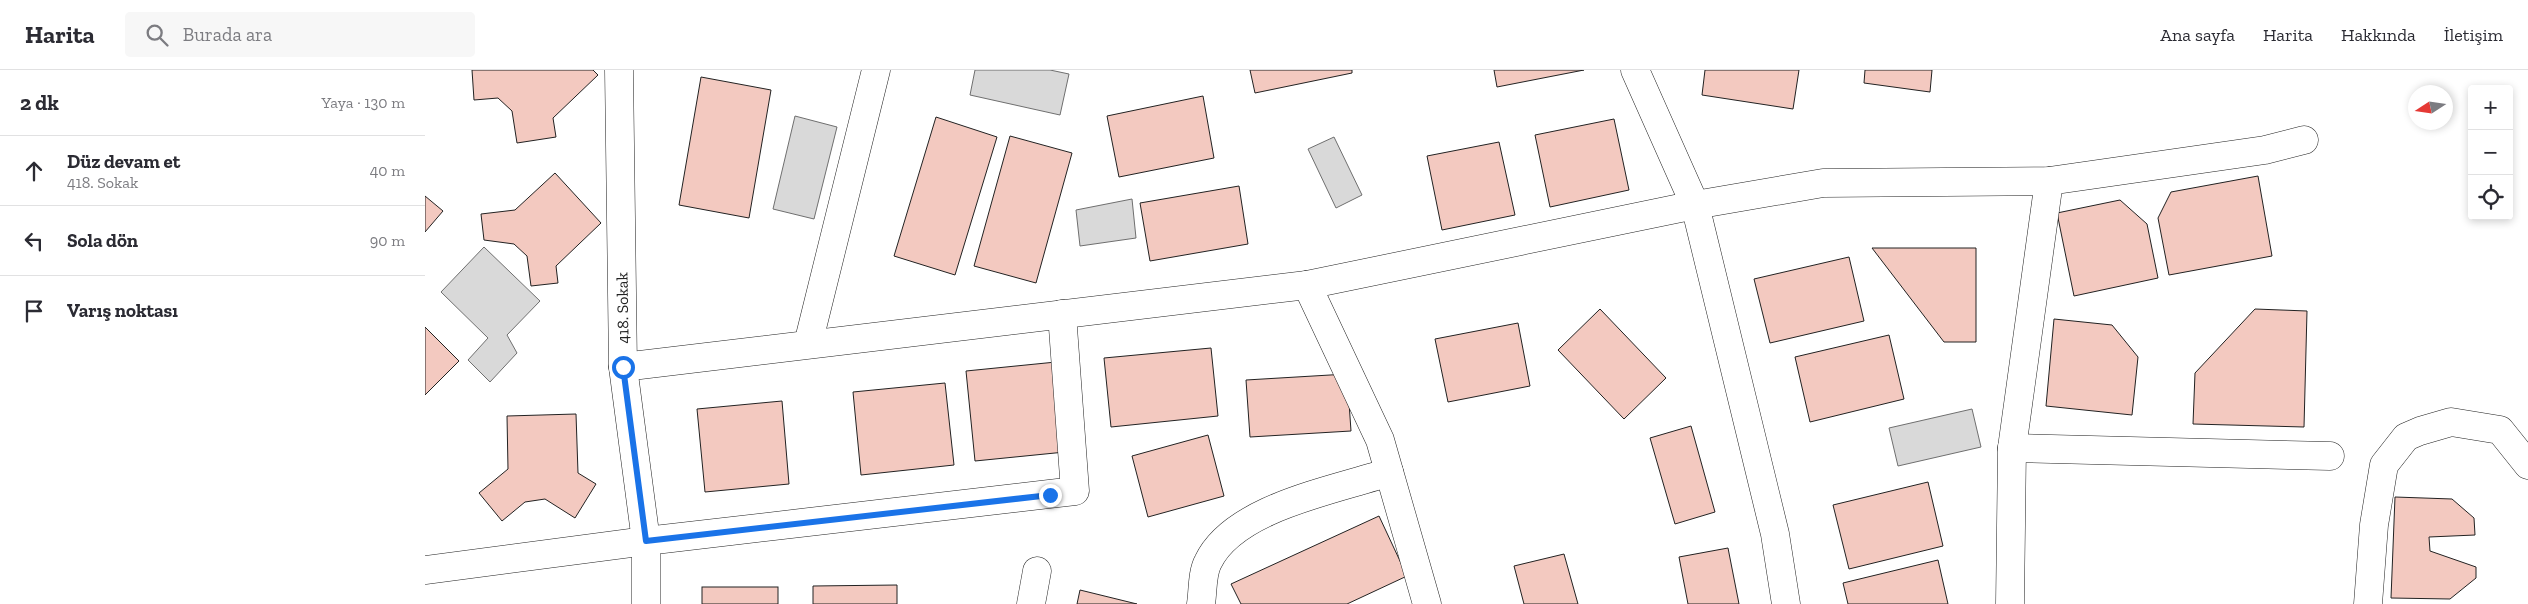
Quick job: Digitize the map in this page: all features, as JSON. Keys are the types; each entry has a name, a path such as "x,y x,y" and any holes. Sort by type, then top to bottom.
{"street":[{"name":"418. Sokak","path":"619,70 623,367 646,541 646,604"},
{"path":"808,344 876,70"},
{"path":"1635,70 1695,205 1775,534 1786,604"},
{"path":"623,367 1307,285 1695,205 1823,183 2049,181 2265,150 2304,140"},
{"path":"2010,604 2012,448 2049,181"},
{"path":"1307,285 1380,440 1427,604"},
{"path":"425,570 646,541 1075,491 1062,314"},
{"path":"2368,604 2374,525 2384,465 2405,437 2451,422 2500,430 2528,465"},
{"path":"2012,448 2330,456"},
{"path":"1201,604 1207,563 1227,534 1264,514 1313,494 1389,472"},
{"path":"1031,604 1037,572"}],"shaded area":[{"path":"975,70 1050,70 1069,74 1060,115 970,95"},
{"path":"795,116 837,127 814,219 773,209"},
{"path":"1334,137 1362,195 1336,208 1308,149"},
{"path":"1132,199 1136,238 1080,246 1076,210"},
{"path":"484,247 540,301 507,335 517,353 490,382 468,360 488,338 441,292"},
{"path":"1972,409 1981,447 1898,466 1889,428"}],"building":[{"path":"472,70 593,70 598,75 553,118 556,137 517,143 512,111 498,98 474,100"},
{"path":"1250,70 1352,70 1352,73 1255,93"},
{"path":"1494,70 1584,70 1497,87"},
{"path":"1705,70 1799,70 1793,109 1702,95"},
{"path":"1865,70 1932,70 1930,92 1864,83"},
{"path":"701,77 771,90 749,218 679,205"},
{"path":"1203,96 1214,158 1119,177 1107,116"},
{"path":"936,117 997,137 955,275 894,256"},
{"path":"1614,119 1629,190 1550,207 1535,135"},
{"path":"1010,136 1072,153 1036,283 974,266"},
{"path":"1499,142 1515,215 1442,230 1427,156"},
{"path":"555,173 601,223 556,266 558,283 531,286 527,256 514,244 484,240 481,214 515,210"},
{"path":"2258,176 2272,256 2169,275 2158,218 2171,192"},
{"path":"1239,186 1248,244 1150,261 1140,203"},
{"path":"425,196 443,211 425,232"},
{"path":"2120,200 2147,224 2158,278 2074,296 2057,213"},
{"path":"1872,248 1976,248 1976,342 1944,342"},
{"path":"1849,257 1864,321 1770,343 1754,279"},
{"path":"1600,309 1666,378 1624,419 1558,350"},
{"path":"2255,309 2307,311 2304,427 2193,424 2195,373"},
{"path":"2054,319 2112,325 2138,357 2132,415 2046,406"},
{"path":"1518,323 1530,386 1448,402 1435,339"},
{"path":"425,327 459,361 425,395"},
{"path":"1889,335 1904,399 1810,422 1795,357"},
{"path":"1211,348 1218,416 1111,427 1104,358"},
{"path":"1056,362 1065,452 975,461 966,371"},
{"path":"1347,374 1351,431 1250,437 1246,380"},
{"path":"945,383 954,465 861,475 853,392"},
{"path":"782,401 789,484 705,492 697,409"},
{"path":"576,414 578,473 596,484 575,518 545,499 525,502 502,521 479,493 508,469 507,416"},
{"path":"1691,426 1715,512 1675,524 1650,438"},
{"path":"1208,435 1224,496 1148,517 1132,456"},
{"path":"1928,482 1943,546 1849,569 1833,505"},
{"path":"2395,497 2452,499 2474,518 2475,535 2429,537 2430,551 2476,567 2476,578 2450,599 2391,598"},
{"path":"1379,516 1407,576 1347,604 1241,604 1231,584"},
{"path":"1728,548 1739,604 1688,604 1679,557"},
{"path":"1564,554 1578,604 1524,604 1514,566"},
{"path":"1938,560 1948,604 1848,604 1843,583"},
{"path":"897,585 897,604 813,604 813,586"},
{"path":"702,587 778,587 778,604 702,604"},
{"path":"1080,590 1137,604 1077,604"}],"route":[{"path":"623,367 646,541 1050,495"}]}
